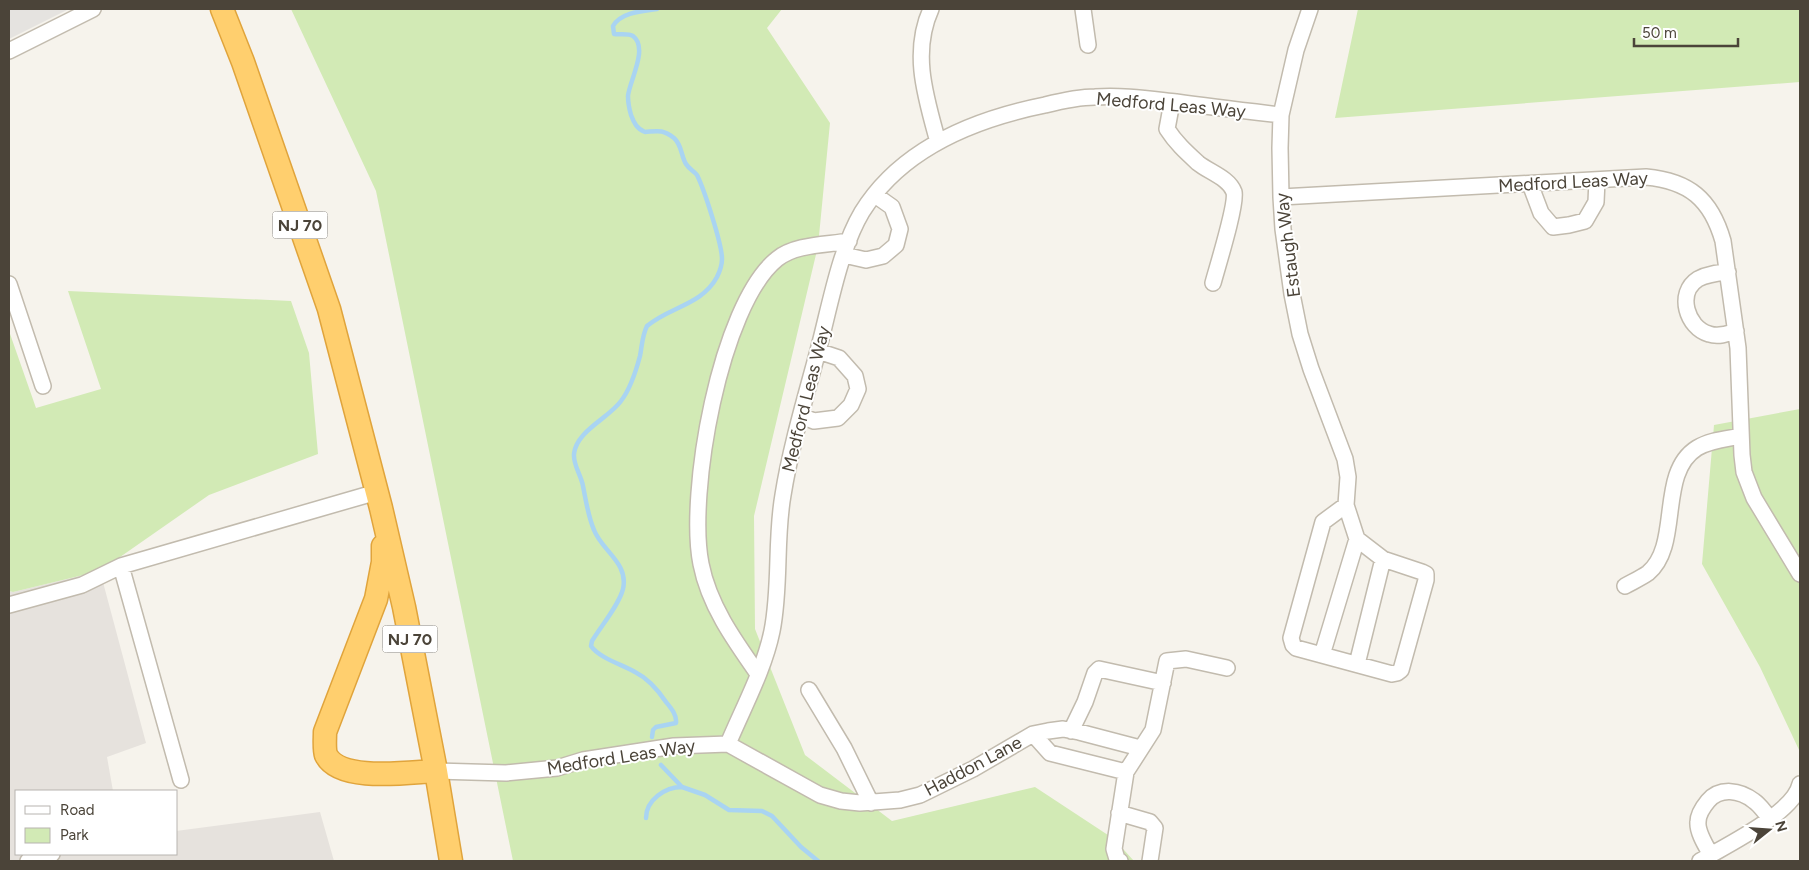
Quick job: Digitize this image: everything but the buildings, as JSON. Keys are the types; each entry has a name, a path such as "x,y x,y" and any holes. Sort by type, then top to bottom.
{"highway":[{"name":"NJ 70","path":"222,9 243,62 329,309 379,500 404,607 436,771 451,861"},
{"path":"379,500 383,562 376,599 325,732 326,754 332,763 344,770 365,774 436,771"}],"street":[{"path":"9,51 77,12 93,9"},
{"path":"931,9 924,28 921,56 925,96 938,142"},
{"path":"1083,9 1088,45"},
{"name":"Estaugh Way","path":"1310,9 1296,50 1282,115 1280,148 1281,197 1287,262 1300,334 1338,440 1348,477 1346,505"},
{"name":"Medford Leas Way","path":"436,771 506,773 557,768 583,760 674,746 728,744 758,674 773,626 777,596 779,521 782,495 818,351 847,248 862,213 883,186 910,161 938,142 994,118 1057,102 1094,97 1172,102 1282,115"},
{"path":"1172,102 1167,129 1177,144 1200,165 1223,179 1230,186 1234,194 1232,211 1213,283"},
{"name":"Medford Leas Way","path":"1281,197 1646,178 1676,183 1690,190 1701,198 1711,210 1723,241 1736,332 1740,377 1742,455 1747,484 1800,574"},
{"path":"1530,184 1541,213 1553,227 1585,221 1596,202 1597,180"},
{"path":"758,674 735,642 711,598 701,563 698,525 701,468 723,359 741,310 761,276 777,258 797,249 847,248 866,260 883,256 896,245 900,229 892,207 876,195"},
{"path":"1728,272 1708,275 1693,284 1685,298 1686,309 1691,320 1699,330 1711,335 1736,332"},
{"path":"9,284 43,386"},
{"path":"801,416 814,421 838,418 851,405 858,389 855,376 839,358 818,351"},
{"path":"1624,586 1649,572 1660,557 1666,539 1676,476 1690,455 1696,449 1708,443 1741,436"},
{"path":"9,605 82,585 121,566 379,500"},
{"path":"1322,655 1356,539 1346,505 1323,522 1291,638 1293,645 1296,648 1392,674 1400,670 1426,580 1426,574 1383,559 1356,539"},
{"path":"1357,664 1383,559"},
{"path":"121,566 182,780"},
{"path":"1120,861 1114,849 1126,772 1152,730 1167,661 1186,659 1227,668"},
{"path":"1071,731 1086,702 1095,673 1099,669 1162,683"},
{"path":"809,690 844,748 871,803"},
{"name":"Haddon Lane","path":"728,744 820,794 841,801 871,803 900,800 938,788 1033,734 1063,729 1140,748"},
{"path":"1033,734 1050,753 1126,772"},
{"path":"1770,818 1754,801 1739,793 1726,790 1712,796 1702,808 1698,823 1703,840 1705,858 1770,818 1790,803 1796,796 1800,784"},
{"path":"1119,813 1150,822 1155,828 1150,861"},
{"path":"28,861 49,855"}],"shaded area":[{"path":"9,9 69,9 9,39"},
{"path":"100,571 146,743 107,757 113,790 15,790 15,855 178,855 178,831 320,812 334,861 9,861 9,591 13,592"}],"green space":[{"path":"291,9 782,9 767,28 830,123 818,246 754,516 755,629 805,755 892,821 1035,787 1114,839 1134,861 513,861 376,191"},
{"path":"1358,9 1800,9 1800,82 1335,118"},
{"path":"68,291 291,301 309,353 318,454 209,495 100,571 13,592 9,591 9,331 36,408 101,389"},
{"path":"1800,409 1800,752 1760,667 1702,564 1714,425"}],"waterway":[{"path":"652,737 653,730 656,727 676,723 676,717 672,709 649,681 630,669 605,658 591,646 592,641 618,602 624,580 619,564 594,530 574,454 580,438 616,407 628,391 637,368 647,326 703,294 717,277 722,264 719,242 704,192 697,175 686,164 679,144 674,138 663,132 645,132 640,129 630,112 628,96 639,57 639,48 633,36 614,34 613,26 627,15 657,9"},
{"path":"661,765 682,787 705,795 729,810 762,811 772,816 801,847 818,861"},
{"path":"646,818 647,811 653,800 669,789 682,787"}]}
